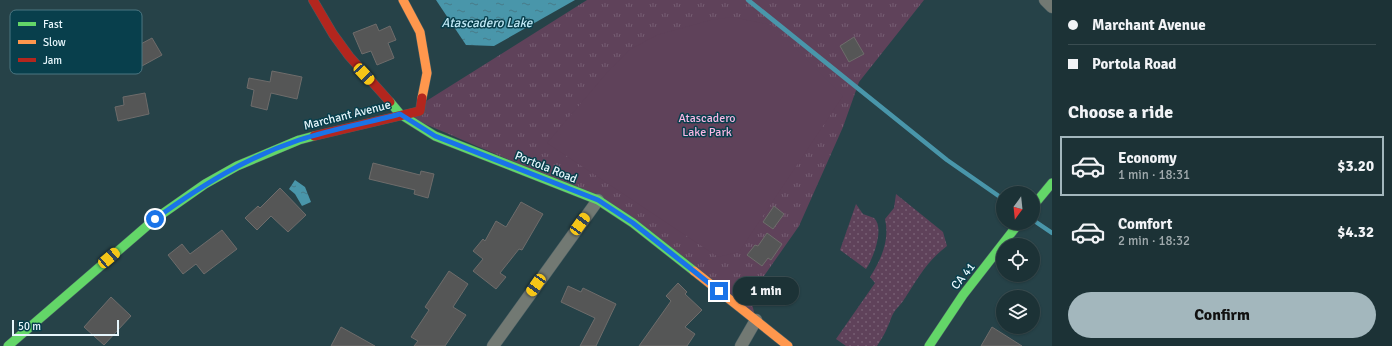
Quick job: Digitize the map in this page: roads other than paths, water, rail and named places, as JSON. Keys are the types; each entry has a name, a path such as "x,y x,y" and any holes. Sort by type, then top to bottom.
{"street":[{"name":"Portola Road","path":"313,0 349,56 400,114 435,136 598,200 633,223 788,346"},
{"name":"Marchant Avenue","path":"8,346 155,219 205,184 237,166 299,140 400,114 420,111 427,73 420,32 403,0"},
{"path":"1045,0 1052,7"},
{"path":"1040,198 1052,183"},
{"path":"493,346 598,200"},
{"name":"CA 41","path":"929,346 963,295 1014,230"},
{"path":"742,346 756,320"}],"water":[{"name":"Atascadero Lake","path":"436,0 575,0 494,46 466,45"},
{"path":"295,180 305,187 311,202 302,206 295,194 289,189"}],"waterway":[{"path":"748,0 947,160 996,194"},
{"path":"1040,225 1052,233"}],"park label":[{"name":"Atascadero Lake Park","path":"707,125"}]}
